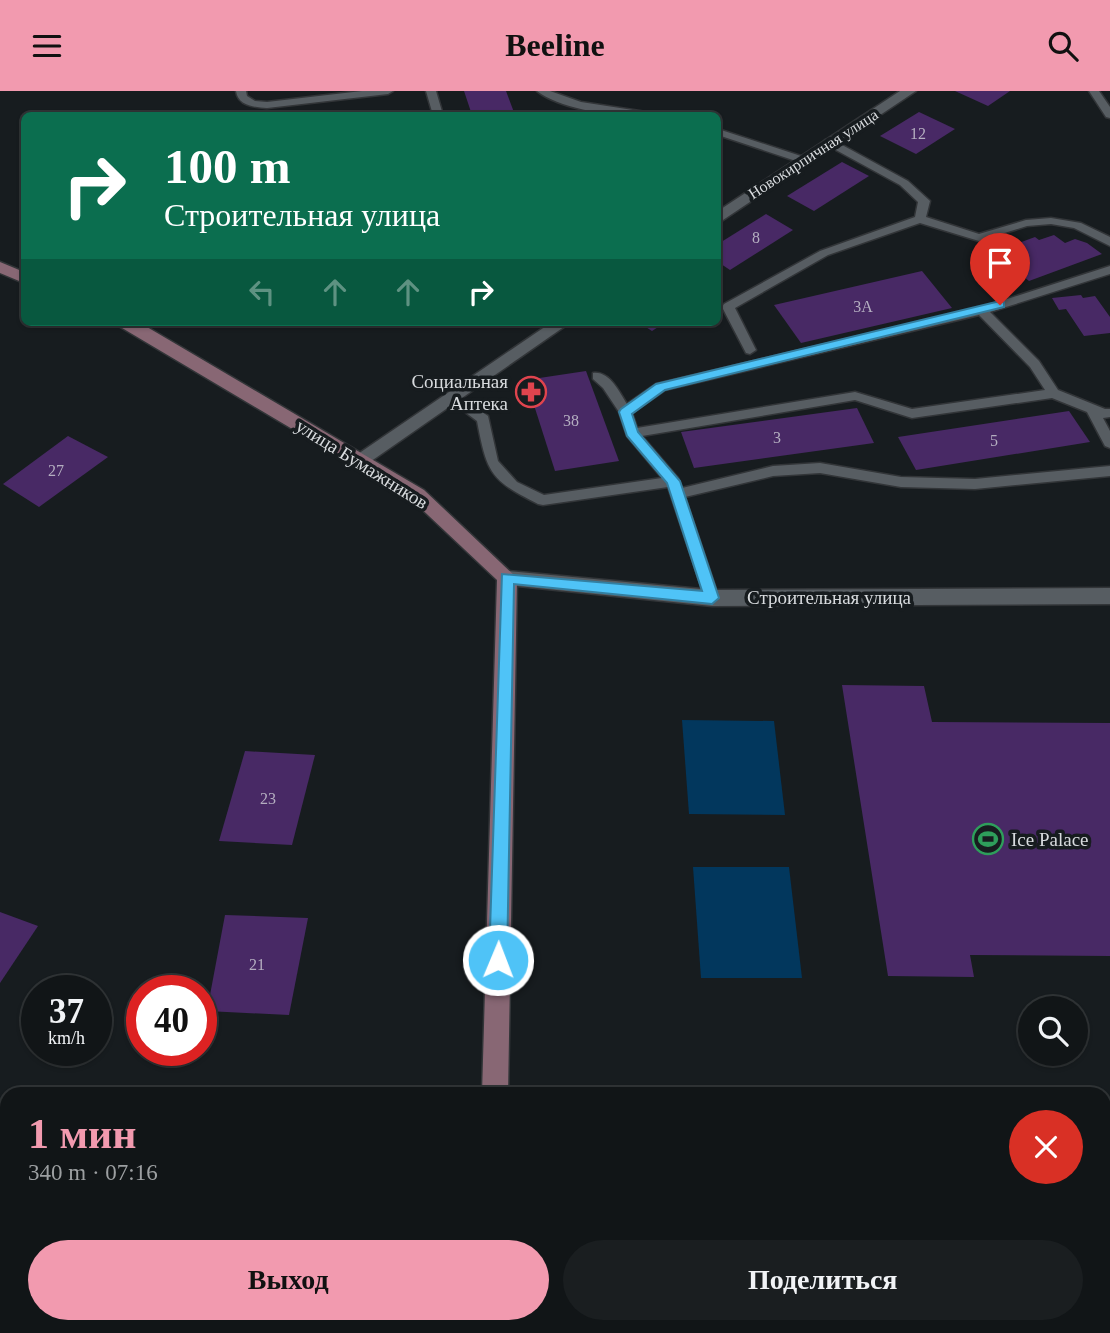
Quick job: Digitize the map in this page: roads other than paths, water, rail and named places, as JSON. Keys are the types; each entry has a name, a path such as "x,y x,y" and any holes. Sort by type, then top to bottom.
{"street":[{"name":"Новокирпичная улица","path":"721,215 909,91"},
{"path":"0,267 21,277"},
{"name":"улица Бумажников","path":"127,326 418,495 507,578"},
{"path":"361,460 557,326"},
{"path":"495,1087 507,578"},
{"name":"Строительная улица","path":"507,578 712,598 1110,596"}],"lane":[{"path":"241,91 242,97 252,104 267,105 388,91"},
{"path":"432,91 437,112"},
{"path":"542,91 556,98 627,112"},
{"path":"1094,91 1110,115"},
{"path":"721,133 803,160"},
{"path":"829,142 904,184 924,201 920,219"},
{"path":"750,349 729,307 824,253 920,219 979,238 1027,223 1051,221 1077,225 1110,243"},
{"path":"625,412 661,387 982,311 1110,270"},
{"path":"982,311 1035,364 1053,393"},
{"path":"597,376 608,385 625,412 632,433 675,487 712,598"},
{"path":"632,433 855,396 912,414 1053,393 1104,414 1110,413"},
{"path":"452,397 483,419 492,462 512,485 543,500 675,487 773,471 820,468 901,482 975,484 1110,471"},
{"path":"1092,409 1110,443"}],"water":[{"path":"682,720 774,721 785,815 689,814"},
{"path":"693,867 789,867 802,978 701,978"}],"place":[{"name":"Социальная Аптека","path":"531,392"},
{"name":"Ice Palace","path":"988,839"}]}
